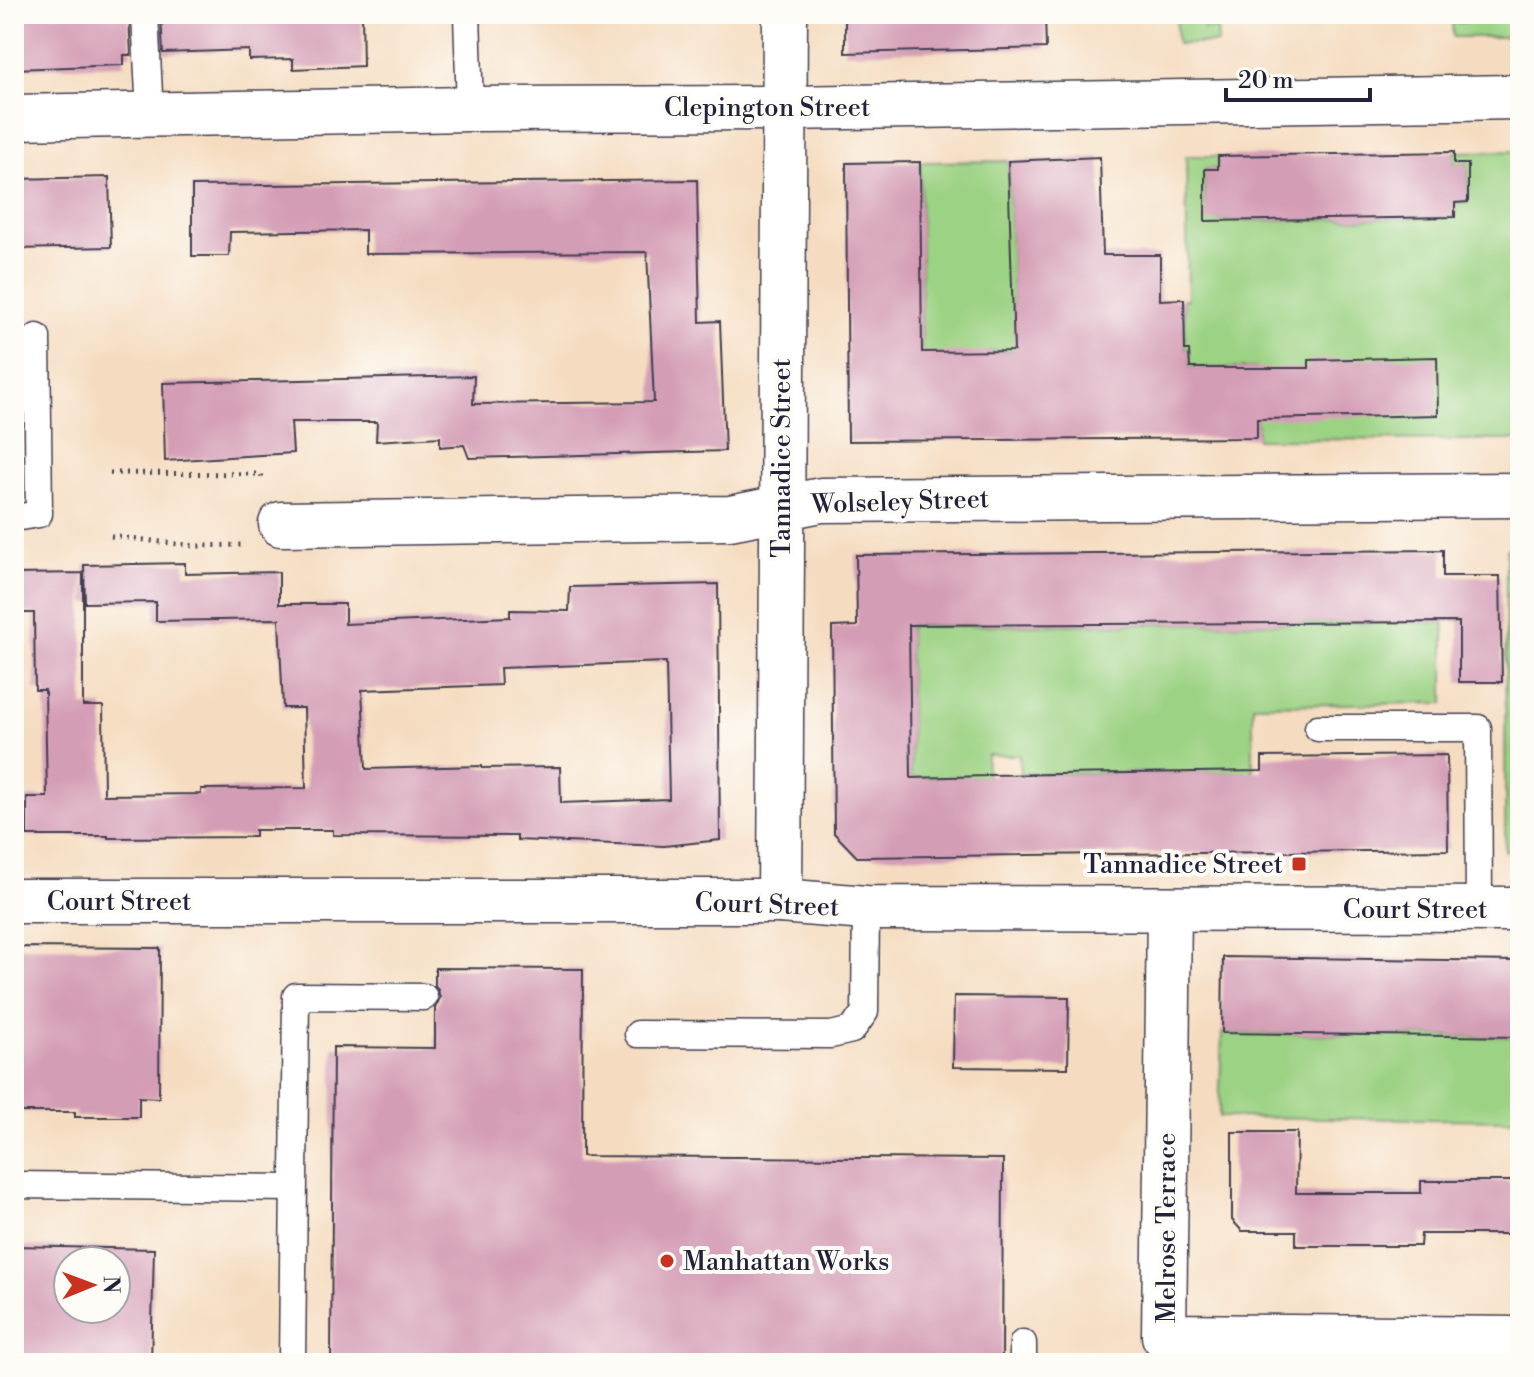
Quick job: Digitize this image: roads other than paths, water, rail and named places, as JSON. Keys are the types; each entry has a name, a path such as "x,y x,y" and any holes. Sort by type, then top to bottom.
{"street":[{"name":"Tannadice Street","path":"780,901 785,14"},
{"name":"Clepington Street","path":"14,117 1520,97"},
{"name":"Wolseley Street","path":"281,524 730,518 821,500 1520,495"},
{"name":"Court Street","path":"14,901 780,901 866,908 1500,909"},
{"name":"Melrose Terrace","path":"1169,909 1164,1336 1520,1339"}],"lane":[{"path":"145,14 150,115"},
{"path":"467,14 470,109"},
{"path":"14,518 39,514 37,337"},
{"path":"1318,728 1478,728 1500,909"},
{"path":"638,1034 831,1035 852,1030 865,1012 866,908"},
{"path":"292,1363 296,996 424,997"},
{"path":"14,1185 293,1188"}],"place":[{"name":"Tannadice Street","path":"1299,864"},
{"name":"Manhattan Works","path":"667,1261"}]}
